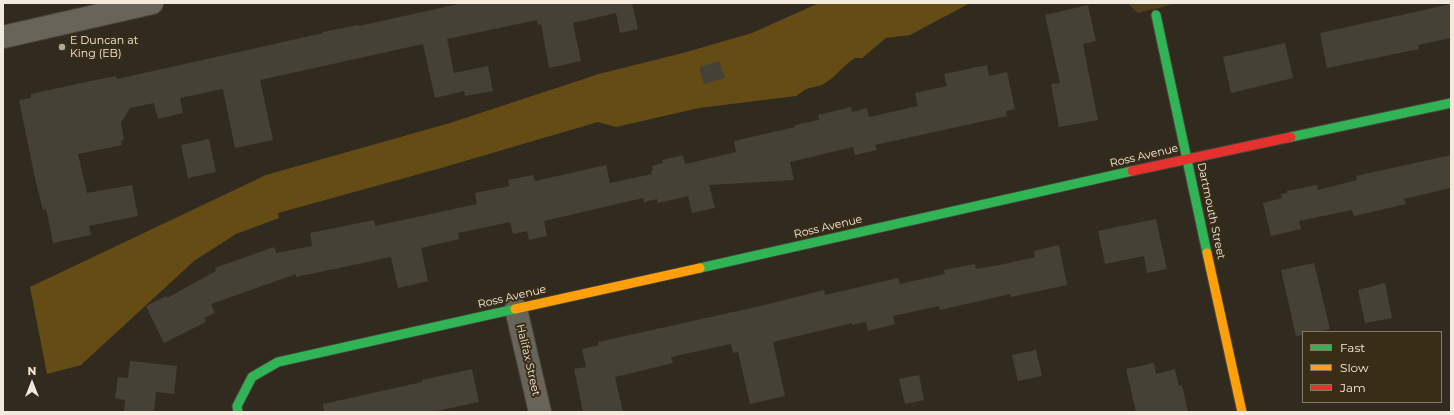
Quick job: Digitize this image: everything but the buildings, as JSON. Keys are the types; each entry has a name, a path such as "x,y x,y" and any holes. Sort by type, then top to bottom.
{"street":[{"path":"3,37 141,4"},
{"name":"Dartmouth Street","path":"1156,15 1242,412"},
{"name":"Ross Avenue","path":"238,412 237,406 252,377 278,362 1187,159 1451,103"},
{"name":"Halifax Street","path":"516,309 540,412"}],"shaded area":[{"path":"819,3 970,3 910,35 886,38 862,58 855,58 848,63 831,79 822,85 806,89 796,96 699,108 616,127 598,122 441,168 278,213 279,218 236,234 194,261 81,365 47,374 30,287 266,175 450,123 599,74 683,53 752,33"},
{"path":"1127,3 1178,3 1138,13"}],"traffic: fast":[{"path":"1156,15 1207,253"},
{"path":"1291,137 1451,103"},
{"path":"700,268 1132,171"},
{"path":"238,412 237,406 252,377 278,362 515,309"}],"traffic: slow":[{"path":"1207,253 1242,412"},
{"path":"515,309 700,268"}],"traffic: jam":[{"path":"1132,171 1291,137"}],"place":[{"name":"E Duncan at King (EB)","path":"62,47"}]}
